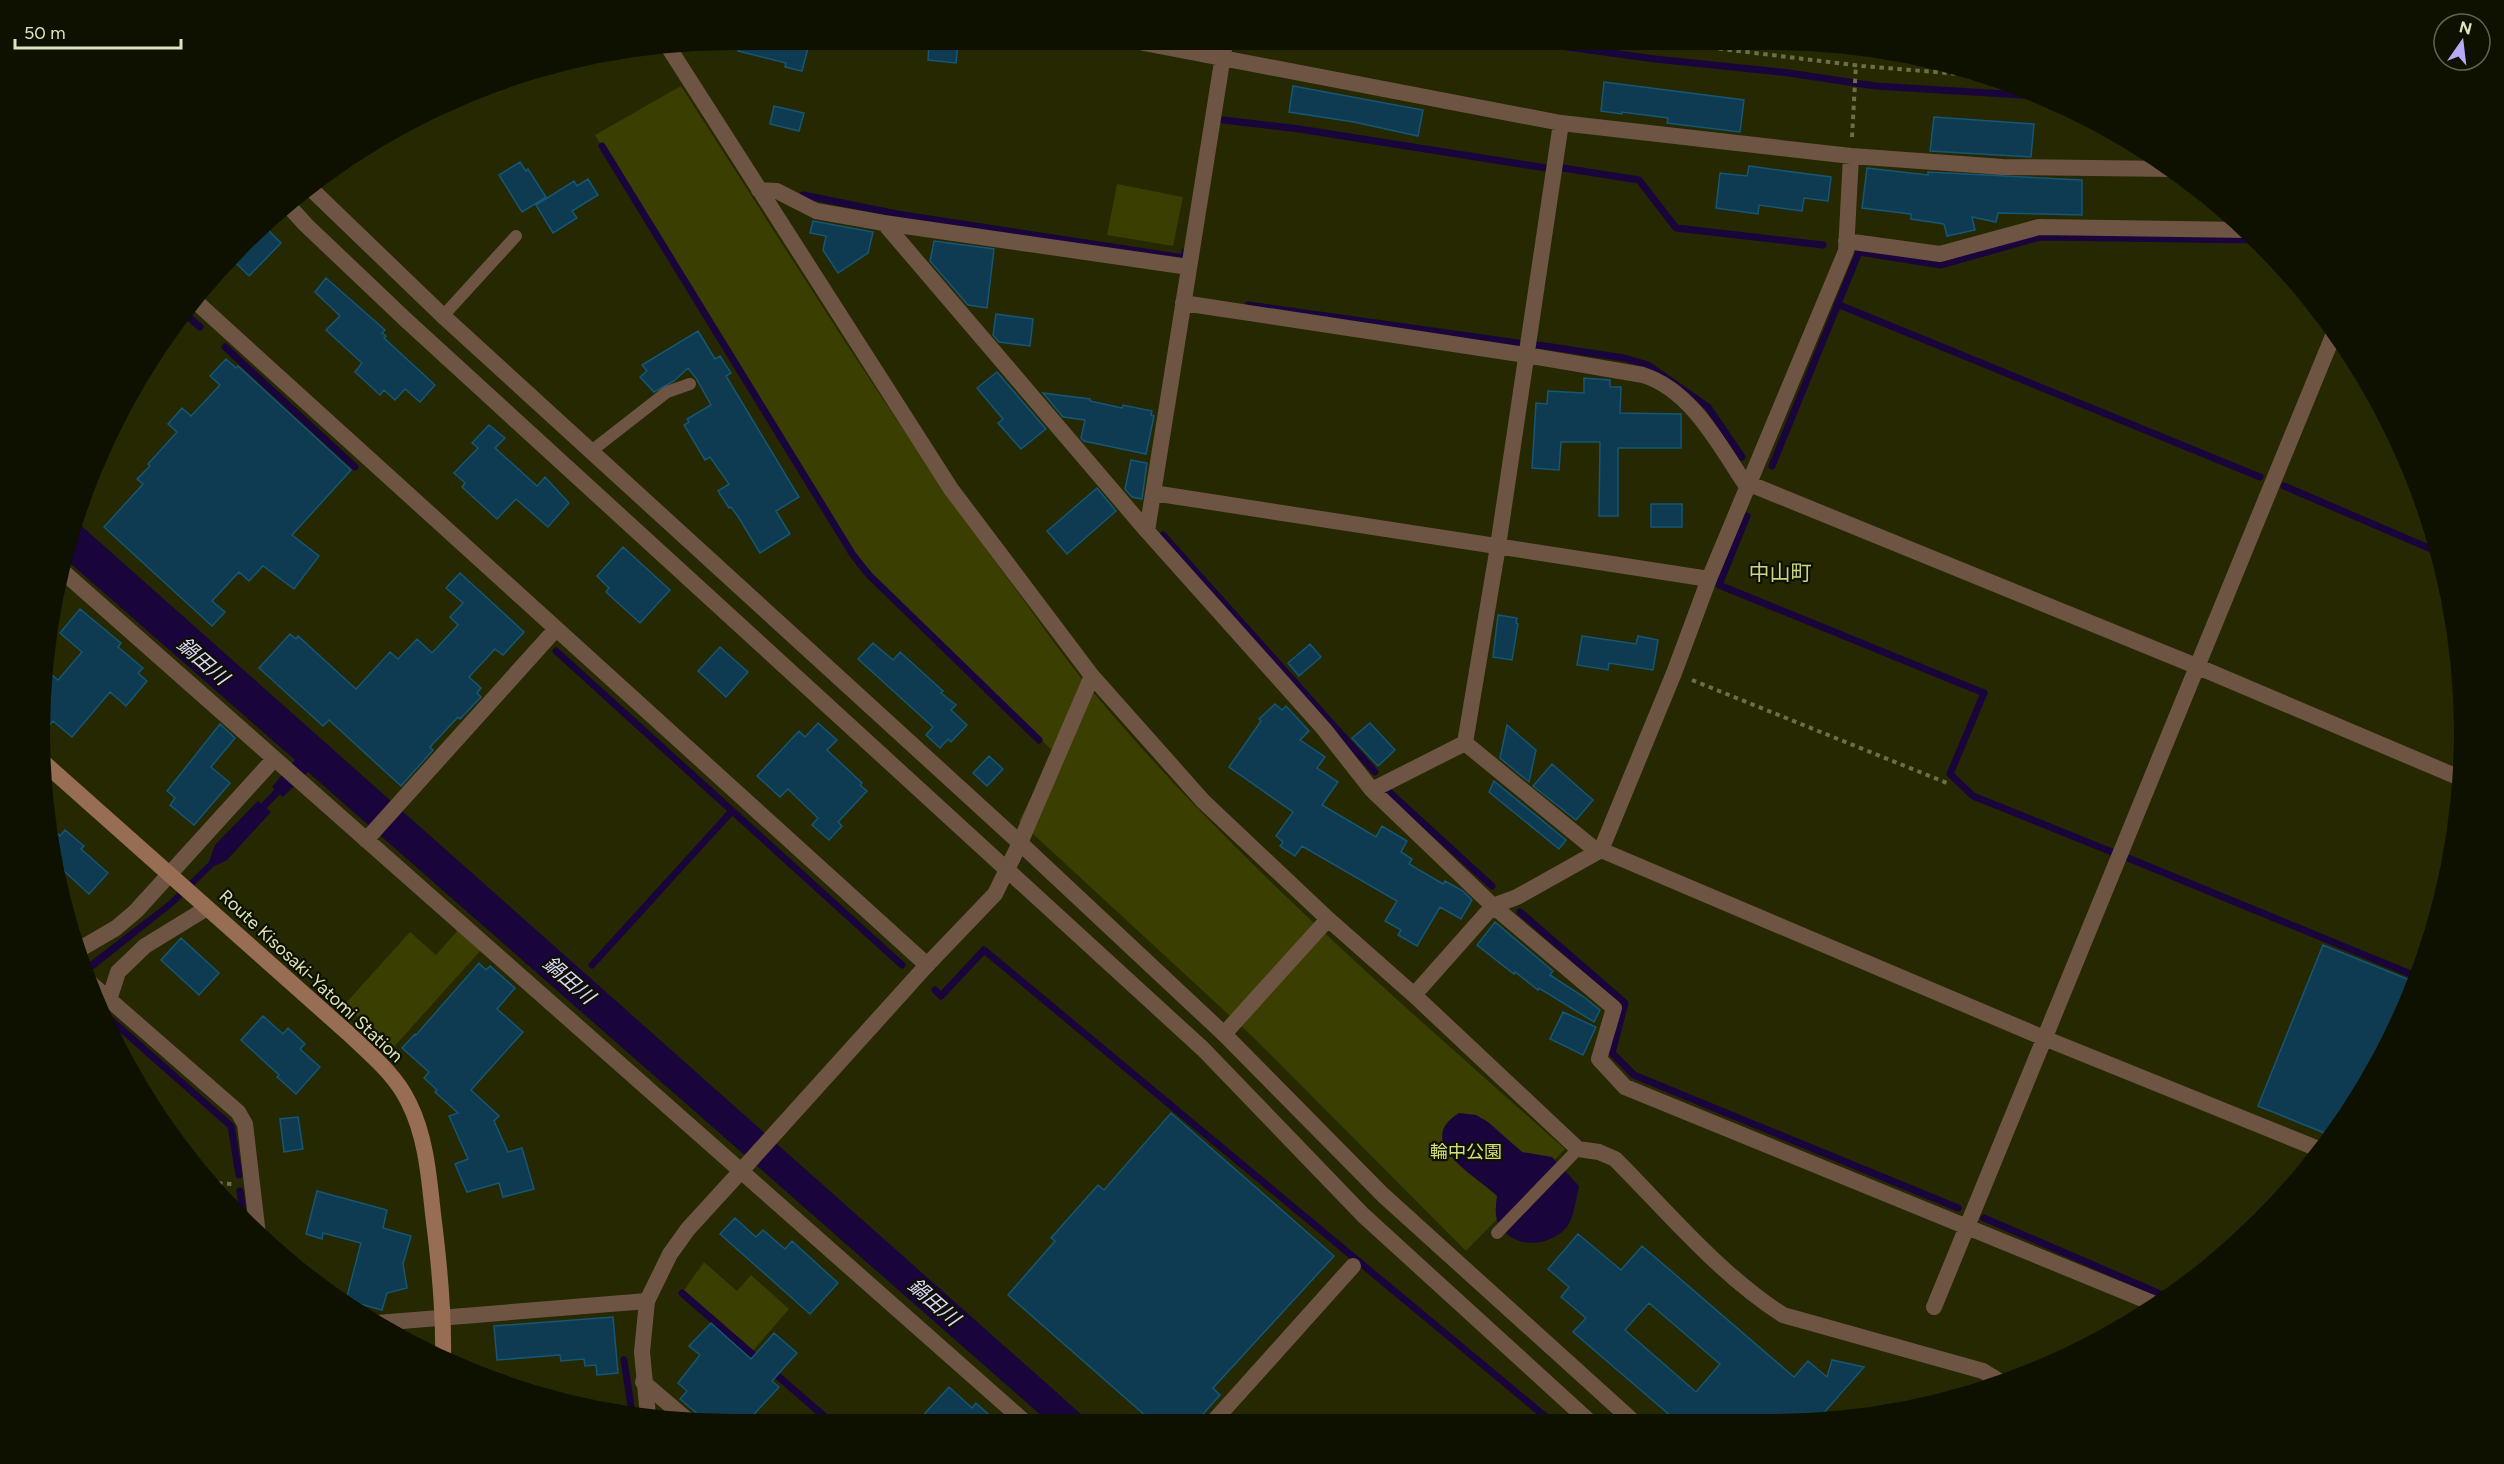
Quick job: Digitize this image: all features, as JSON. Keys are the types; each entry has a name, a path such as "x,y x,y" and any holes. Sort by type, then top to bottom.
{"main road":[{"name":"Route Kisosaki-Yatomi Station","path":"51,769 382,1065 399,1085 410,1103 421,1134 429,1178 444,1318 443,1350"}],"street":[{"path":"1147,531 1224,51 1561,123 1851,156 2003,167 2156,169"},
{"path":"672,52 951,489 1092,676 1203,801 1328,919 1414,995 1573,1155 1599,1152 1615,1159 1757,1299 1782,1315 1983,1371 1993,1377"},
{"path":"1465,743 1498,546 1561,123"},
{"path":"1414,995 1493,906 1517,897 1600,851 1674,673 1709,579 1846,251 1851,156"},
{"path":"759,190 777,191 816,211 1189,267"},
{"path":"315,193 443,316 590,452 1020,843 1224,1034 1383,1195 1624,1414"},
{"path":"293,210 414,328 1203,1049 1363,1215 1580,1414"},
{"path":"884,223 1147,531 1324,729 1372,790 1493,906 1614,1008 1599,1059 1625,1087 2148,1301"},
{"path":"1846,240 1940,254 2039,226 2234,230"},
{"path":"1183,303 1526,355 1643,375 1657,380 1691,406 1749,486 2196,666 2453,775"},
{"path":"200,306 927,965"},
{"path":"1934,1307 2196,666 2332,343"},
{"path":"1153,493 1709,579"},
{"path":"68,576 309,789 369,837 1015,1414"},
{"path":"369,837 556,629"},
{"path":"647,1409 643,1382 643,1325 647,1301 670,1254 688,1229 927,965 995,894 1020,843 1092,676"},
{"path":"1372,790 1465,743"},
{"path":"1465,743 1600,851 2044,1038 2313,1147"},
{"path":"85,946 116,928 172,877 278,762"},
{"path":"109,1000 118,972 145,946 201,902"},
{"path":"1224,1034 1328,919"},
{"path":"101,993 238,1112 245,1124 256,1222"},
{"path":"1221,1414 1353,1266"},
{"path":"390,1322 647,1301"},
{"path":"643,1382 677,1412"}],"lane":[{"path":"443,316 516,236"},
{"path":"590,452 667,392 690,384"},
{"path":"1497,1233 1573,1155"}],"path":[{"path":"1725,50 1856,67 1952,74"},
{"path":"1851,156 1856,67"},
{"path":"1674,673 1947,783"}],"green space":[{"name":"輪中公園","path":"681,86 840,333 962,516 1086,683 1152,759 1265,876 1383,987 1565,1149 1466,1251 1255,1039 1019,821 1054,752 869,575 853,555 595,135"},
{"path":"1117,184 1183,197 1173,246 1107,235"},
{"path":"458,930 481,950 393,1048 344,1005 410,932 436,955"},
{"path":"704,1262 737,1291 751,1275 789,1309 751,1353 682,1293"}],"water":[{"name":"鍋田川","path":"82,526 1081,1414 1040,1414 308,772 283,797 272,787 295,760 71,564"},
{"path":"258,801 271,812 227,860 213,867 174,905 93,970 90,962 168,902 209,862 215,845"},
{"path":"1459,1113 1476,1115 1488,1122 1522,1152 1552,1157 1579,1186 1572,1216 1564,1230 1548,1240 1529,1243 1512,1238 1505,1232 1496,1218 1497,1196 1463,1169 1445,1147 1442,1135 1446,1124"}],"building":[{"path":"807,50 802,71 785,67 786,63 738,51"},
{"path":"929,50 957,50 956,63 928,60"},
{"path":"1604,82 1744,100 1740,132 1667,123 1668,118 1601,111"},
{"path":"1293,86 1423,110 1418,136 1354,122 1289,112"},
{"path":"774,106 804,113 799,131 770,124"},
{"path":"1934,117 2034,124 2031,157 1930,151"},
{"path":"520,162 526,171 528,169 546,197 522,212 499,175"},
{"path":"1749,166 1831,177 1828,201 1804,198 1802,211 1759,205 1758,214 1716,208 1720,173 1747,176"},
{"path":"1867,168 1928,175 1928,172 2082,180 2082,215 1998,213 1996,222 1972,217 1975,230 1947,236 1944,224 1911,219 1911,214 1862,208"},
{"path":"588,179 598,195 572,211 577,218 553,233 536,205 574,181 577,186"},
{"path":"813,221 873,232 868,253 838,273 823,250 826,236 810,233"},
{"path":"269,231 281,243 249,276 236,263"},
{"path":"934,241 994,249 987,308 968,305 930,261"},
{"path":"326,278 385,330 382,333 386,336 384,338 435,385 420,402 405,389 395,400 384,390 380,395 355,372 362,363 326,330 340,316 315,292"},
{"path":"996,314 1033,319 1030,346 999,342 993,335"},
{"path":"698,331 715,359 720,356 731,373 726,376 799,497 776,511 790,534 760,553 739,518 718,491 729,484 710,457 705,460 684,425 689,422 687,419 711,405 696,378 688,368 674,381 654,392 640,377 647,371 642,365"},
{"path":"226,359 236,368 238,366 351,470 292,535 319,556 294,589 263,566 249,581 239,572 212,601 225,612 212,626 104,527 143,484 137,479 177,432 168,424 182,408 191,416 220,385 210,376"},
{"path":"997,372 1046,429 1021,449 998,423 1003,419 977,388"},
{"path":"1584,378 1610,380 1610,387 1621,387 1620,413 1681,414 1681,448 1618,448 1618,516 1599,516 1600,442 1561,442 1559,470 1532,468 1536,403 1547,404 1548,391 1584,393"},
{"path":"1043,393 1090,399 1090,401 1122,408 1123,405 1152,411 1151,415 1154,416 1146,454 1084,441 1081,438 1085,420 1063,417"},
{"path":"489,425 505,438 495,448 537,486 545,477 569,503 548,527 516,499 497,519 462,487 465,483 454,473 478,448 472,443"},
{"path":"1131,460 1147,463 1142,499 1132,497 1125,489"},
{"path":"1097,488 1116,511 1067,554 1047,531"},
{"path":"1651,504 1682,504 1682,527 1651,527"},
{"path":"623,547 670,590 640,623 606,592 609,588 597,576"},
{"path":"460,573 524,632 503,655 495,649 469,677 481,688 477,693 481,697 460,719 458,717 430,747 433,750 401,786 329,720 323,726 259,668 290,634 296,639 298,636 356,689 390,652 398,659 417,639 432,653 458,625 450,617 463,603 446,588"},
{"path":"80,609 121,643 118,647 143,668 138,673 147,681 126,706 110,692 72,737 53,721 50,724 52,675 58,680 82,652 60,633"},
{"path":"1498,615 1517,618 1512,660 1493,657"},
{"path":"1582,636 1636,644 1638,636 1658,640 1653,670 1609,663 1608,670 1577,665"},
{"path":"873,643 893,660 900,652 956,705 951,710 967,725 951,742 948,739 940,748 926,735 933,727 858,659"},
{"path":"1310,644 1321,657 1299,676 1288,663"},
{"path":"720,647 748,672 726,697 698,671"},
{"path":"1275,704 1282,710 1286,706 1309,731 1300,740 1325,757 1317,768 1338,782 1322,805 1376,837 1382,826 1407,841 1401,852 1412,859 1409,864 1443,884 1445,881 1463,891 1472,900 1461,919 1440,907 1417,946 1398,935 1401,930 1385,921 1397,901 1302,846 1295,856 1280,846 1283,842 1276,836 1293,812 1229,767 1261,721 1259,719"},
{"path":"818,723 837,740 827,750 862,783 860,785 867,791 838,822 842,826 829,840 812,825 818,818 788,789 780,797 757,776 799,731 805,737"},
{"path":"1370,723 1395,750 1378,766 1352,738"},
{"path":"220,724 235,738 211,767 230,783 194,825 170,805 175,798 167,791"},
{"path":"1507,725 1536,750 1529,782 1500,758"},
{"path":"989,756 1003,769 987,786 973,773"},
{"path":"1552,764 1593,800 1576,820 1533,786"},
{"path":"1494,781 1566,840 1559,849 1489,792"},
{"path":"65,830 84,846 81,849 108,873 89,894 64,871 57,834 60,836"},
{"path":"1495,922 1553,971 1550,975 1600,1010 1594,1022 1539,988 1538,990 1477,945"},
{"path":"181,938 219,973 199,995 161,960"},
{"path":"2323,945 2408,979 2384,1034 2363,1073 2323,1133 2258,1106"},
{"path":"479,963 486,970 490,966 515,988 497,1009 523,1032 471,1090 499,1116 494,1121 508,1152 522,1148 534,1189 503,1197 499,1183 467,1192 455,1164 468,1159 449,1116 458,1113 435,1092 437,1090 424,1078 429,1072 402,1048"},
{"path":"1563,1012 1596,1027 1583,1055 1550,1039"},
{"path":"263,1016 283,1034 288,1028 305,1044 300,1049 320,1067 296,1094 241,1040"},
{"path":"1171,1113 1334,1256 1213,1388 1220,1395 1203,1414 1144,1414 1008,1295 1055,1241 1051,1238 1098,1185 1104,1190"},
{"path":"298,1117 303,1149 284,1152 280,1119"},
{"path":"317,1191 387,1210 383,1228 411,1236 403,1264 407,1288 387,1293 382,1310 361,1304 347,1295 361,1243 323,1233 322,1239 306,1234"},
{"path":"735,1218 756,1237 763,1230 785,1249 792,1241 838,1283 810,1314 720,1234"},
{"path":"1578,1234 1621,1270 1642,1246 1794,1377 1808,1361 1827,1377 1832,1360 1864,1367 1824,1412 1669,1414 1573,1332 1586,1318 1561,1297 1569,1287 1548,1269","holes":["1649,1303 1720,1364 1696,1392 1625,1330"]},
{"path":"613,1317 618,1373 597,1375 596,1365 585,1366 584,1359 561,1361 560,1355 497,1360 494,1326"},
{"path":"711,1323 751,1359 774,1333 797,1353 772,1381 779,1387 754,1414 697,1413 680,1399 687,1391 678,1383 700,1355 689,1346"},
{"path":"949,1387 972,1408 976,1403 988,1414 924,1414"}],"waterway":[{"path":"1589,50 1789,73 1875,86 2015,95"},
{"path":"1223,120 1299,129 1546,168"},
{"path":"602,146 853,555 869,575 1039,740"},
{"path":"1563,168 1639,180 1676,228 1823,245"},
{"path":"803,195 897,214 1184,258 1185,252"},
{"path":"1772,466 1859,252 1941,265 2040,237 2245,240"},
{"path":"1837,304 2260,477"},
{"path":"1248,305 1518,343"},
{"path":"190,318 200,327"},
{"path":"1538,345 1624,358 1648,365 1708,407 1742,457"},
{"path":"225,347 355,467"},
{"path":"2284,486 2429,548"},
{"path":"1747,516 1719,585 1984,693 1950,774 1973,796 2112,852"},
{"path":"1163,535 1375,772"},
{"path":"556,651 902,965"},
{"path":"257,813 283,786"},
{"path":"1387,790 1492,886"},
{"path":"592,965 732,811"},
{"path":"2128,858 2410,974"},
{"path":"1520,912 1625,1003 1612,1053 1634,1075 1958,1208"},
{"path":"935,990 941,996 984,950 1542,1414"},
{"path":"115,1024 231,1126 239,1175"},
{"path":"240,1191 242,1208"},
{"path":"1984,1218 2159,1293"},
{"path":"682,1293 759,1360"},
{"path":"624,1360 631,1407"},
{"path":"772,1371 822,1414"}],"district":[{"name":"中山町","path":"1780,572"}]}
